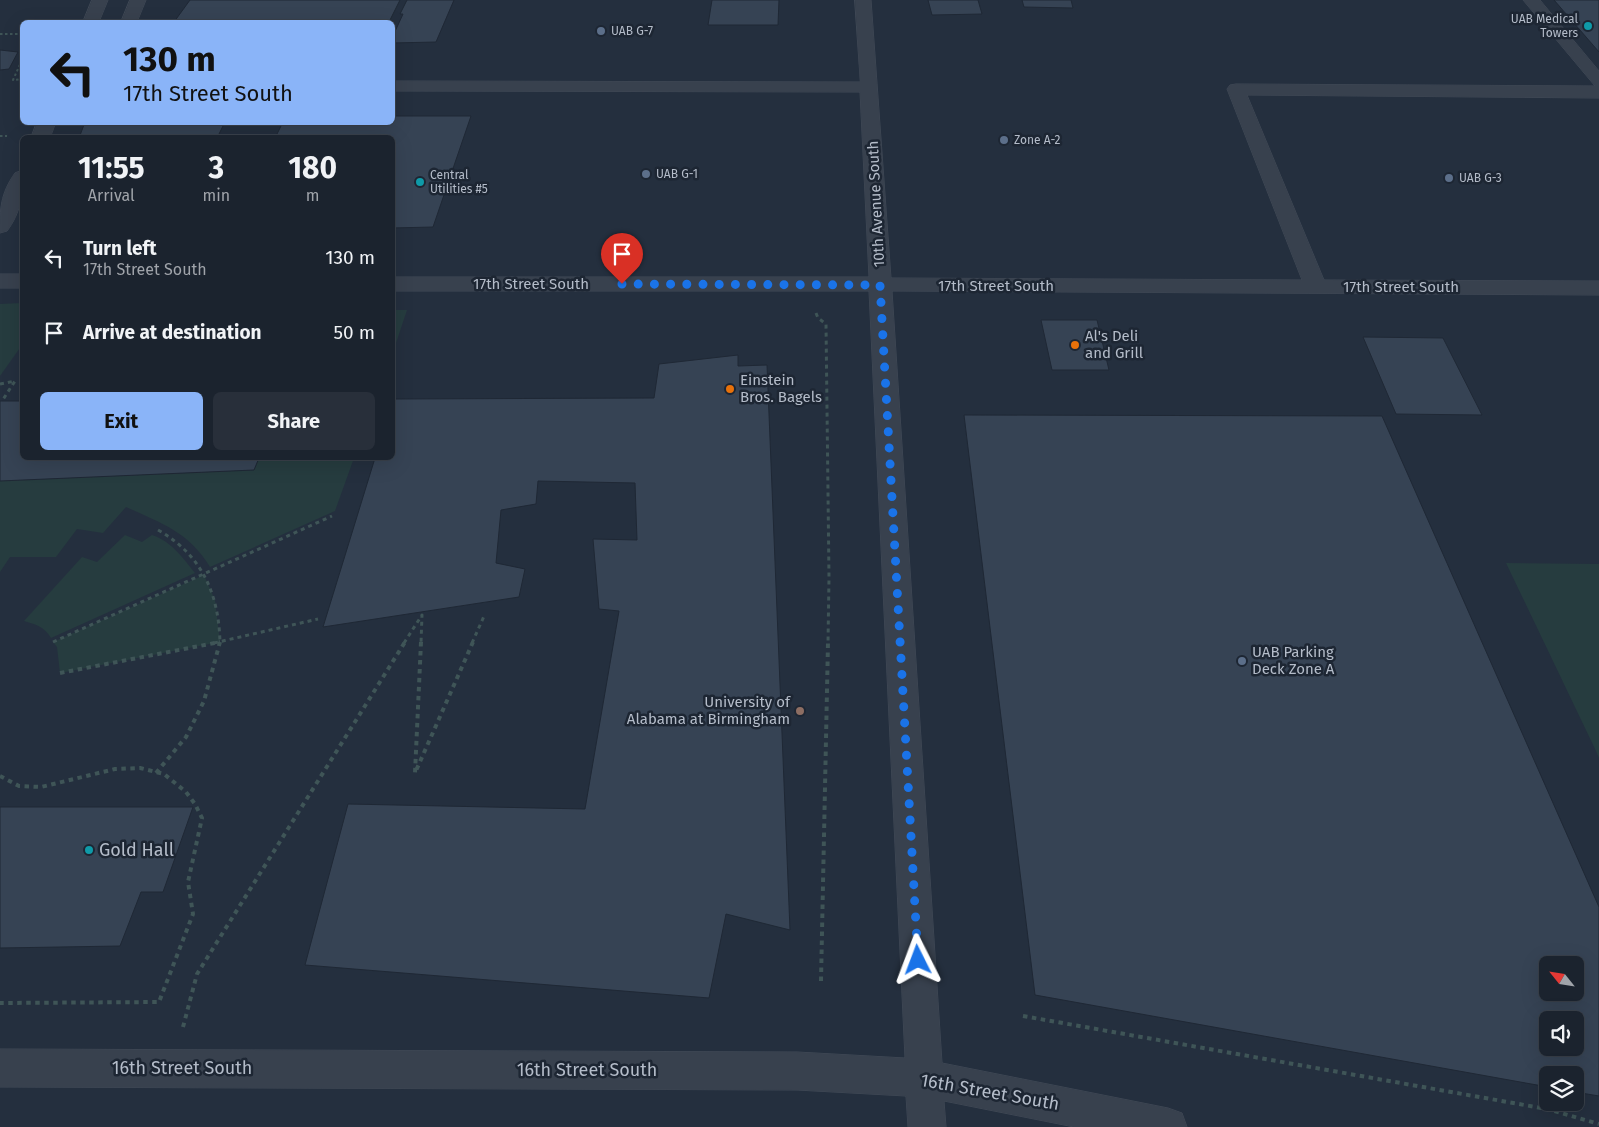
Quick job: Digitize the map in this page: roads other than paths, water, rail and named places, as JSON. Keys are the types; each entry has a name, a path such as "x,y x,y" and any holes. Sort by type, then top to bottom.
{"street":[{"path":"92,20 100,0"},
{"path":"130,20 138,0"},
{"name":"10th Avenue South","path":"862,0 869,87 927,1127"},
{"path":"1531,0 1599,82"},
{"path":"395,86 869,87"},
{"path":"1316,286 1236,89 1599,92"},
{"path":"0,227 20,182"},
{"path":"0,281 20,281"},
{"name":"17th Street South","path":"395,284 1599,288"},
{"name":"16th Street South","path":"0,1068 797,1071 925,1078 1168,1127"}],"place":[{"name":"UAB Medical Towers","path":"1588,26"},
{"name":"UAB G-7","path":"601,31"},
{"name":"Zone A-2","path":"1004,140"},
{"name":"UAB G-1","path":"646,174"},
{"name":"UAB G-3","path":"1449,178"},
{"name":"Central Utilities #5","path":"420,182"},
{"name":"Al's Deli and Grill","path":"1075,345"},
{"name":"Einstein Bros. Bagels","path":"730,389"},
{"name":"UAB Parking Deck Zone A","path":"1242,661"},
{"name":"University of Alabama at Birmingham","path":"800,711"},
{"name":"Gold Hall","path":"89,850"}]}
